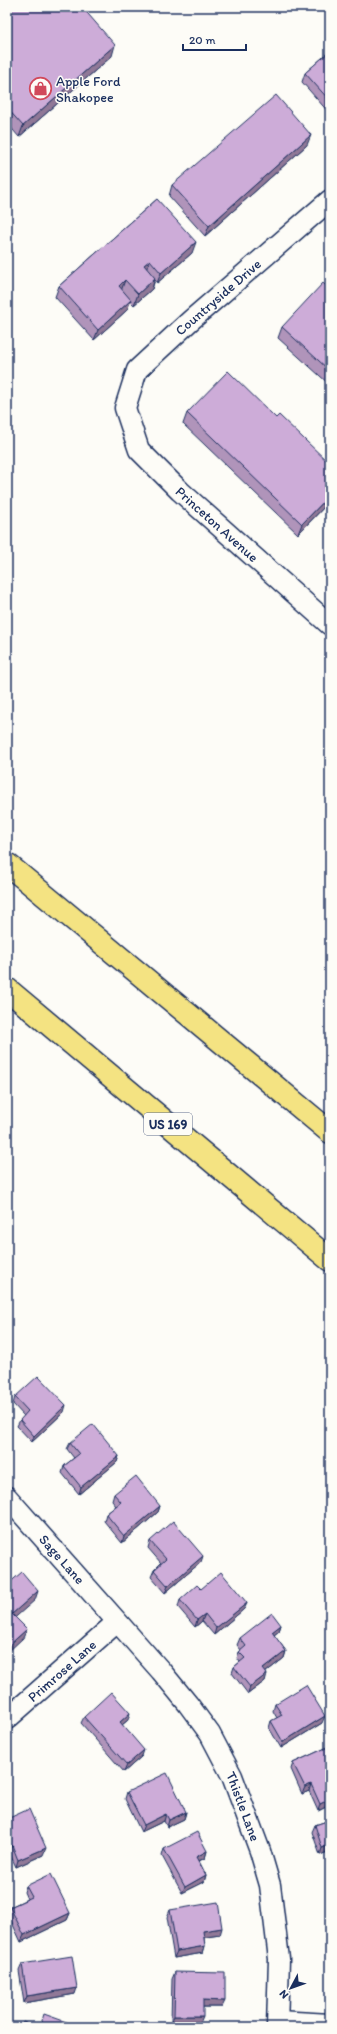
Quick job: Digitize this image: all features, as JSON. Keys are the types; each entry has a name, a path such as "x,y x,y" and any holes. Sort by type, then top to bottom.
{"highway":[{"path":"7,863 330,1132"},
{"name":"US 169","path":"7,989 330,1260"}],"street":[{"name":"Countryside Drive","path":"125,408 137,370 196,316 330,200"},
{"name":"Princeton Avenue","path":"125,408 139,450 180,491 330,625"},
{"name":"Sage Lane","path":"7,1497 116,1622"},
{"name":"Primrose Lane","path":"7,1719 116,1622"},
{"name":"Thistle Lane","path":"116,1622 161,1671 210,1734 232,1776 246,1810 270,1885 276,1923 279,1959 277,2024"},
{"path":"277,2024 330,2024"}],"building":[{"name":"Apple Ford Shakopee","path":"7,7 82,7 115,45 23,126 7,108"},
{"path":"330,51 330,101 305,73"},
{"path":"276,95 311,135 209,226 172,185"},
{"path":"157,199 196,242 161,273 150,260 144,265 155,278 138,294 125,280 119,286 131,300 98,330 59,286"},
{"path":"323,283 330,289 330,371 282,327"},
{"path":"228,371 276,418 279,415 330,464 330,495 302,524 187,413"},
{"path":"38,1376 66,1405 34,1436 20,1420 28,1411 15,1397"},
{"path":"93,1424 119,1456 81,1487 64,1466 79,1454 70,1443"},
{"path":"136,1476 160,1506 124,1536 106,1514 121,1502 114,1494"},
{"path":"173,1521 203,1556 168,1586 154,1570 166,1559 150,1541"},
{"path":"22,1572 38,1591 12,1614 27,1629 7,1647 7,1585"},
{"path":"221,1572 247,1603 216,1628 205,1614 197,1620 180,1600 197,1585 201,1589"},
{"path":"272,1613 281,1625 272,1632 286,1651 263,1669 267,1674 250,1687 234,1667 245,1658 239,1652 246,1646 240,1638"},
{"path":"306,1685 325,1716 283,1742 271,1721 282,1715 275,1704"},
{"path":"111,1692 130,1713 120,1722 144,1750 127,1765 84,1717"},
{"path":"330,1746 330,1799 320,1804 311,1784 305,1787 293,1763"},
{"path":"167,1773 186,1812 169,1820 166,1814 144,1825 127,1792"},
{"path":"29,1809 46,1848 18,1860 12,1845 7,1847 7,1819"},
{"path":"330,1820 330,1845 322,1848 315,1825"},
{"path":"197,1832 207,1851 196,1857 206,1875 185,1887 164,1849"},
{"path":"51,1874 70,1913 24,1935 10,1907 32,1897 26,1886"},
{"path":"218,1902 222,1928 203,1931 205,1946 177,1951 170,1910"},
{"path":"72,1956 77,1988 27,1996 22,1964"},
{"path":"175,1972 225,1973 225,2001 203,2000 203,2016 174,2016"},
{"path":"44,2014 72,2024 71,2027 40,2027"},
{"path":"23,2022 37,2027 21,2027"}],"place":[{"name":"Apple Ford Shakopee","path":"40,89"}]}
